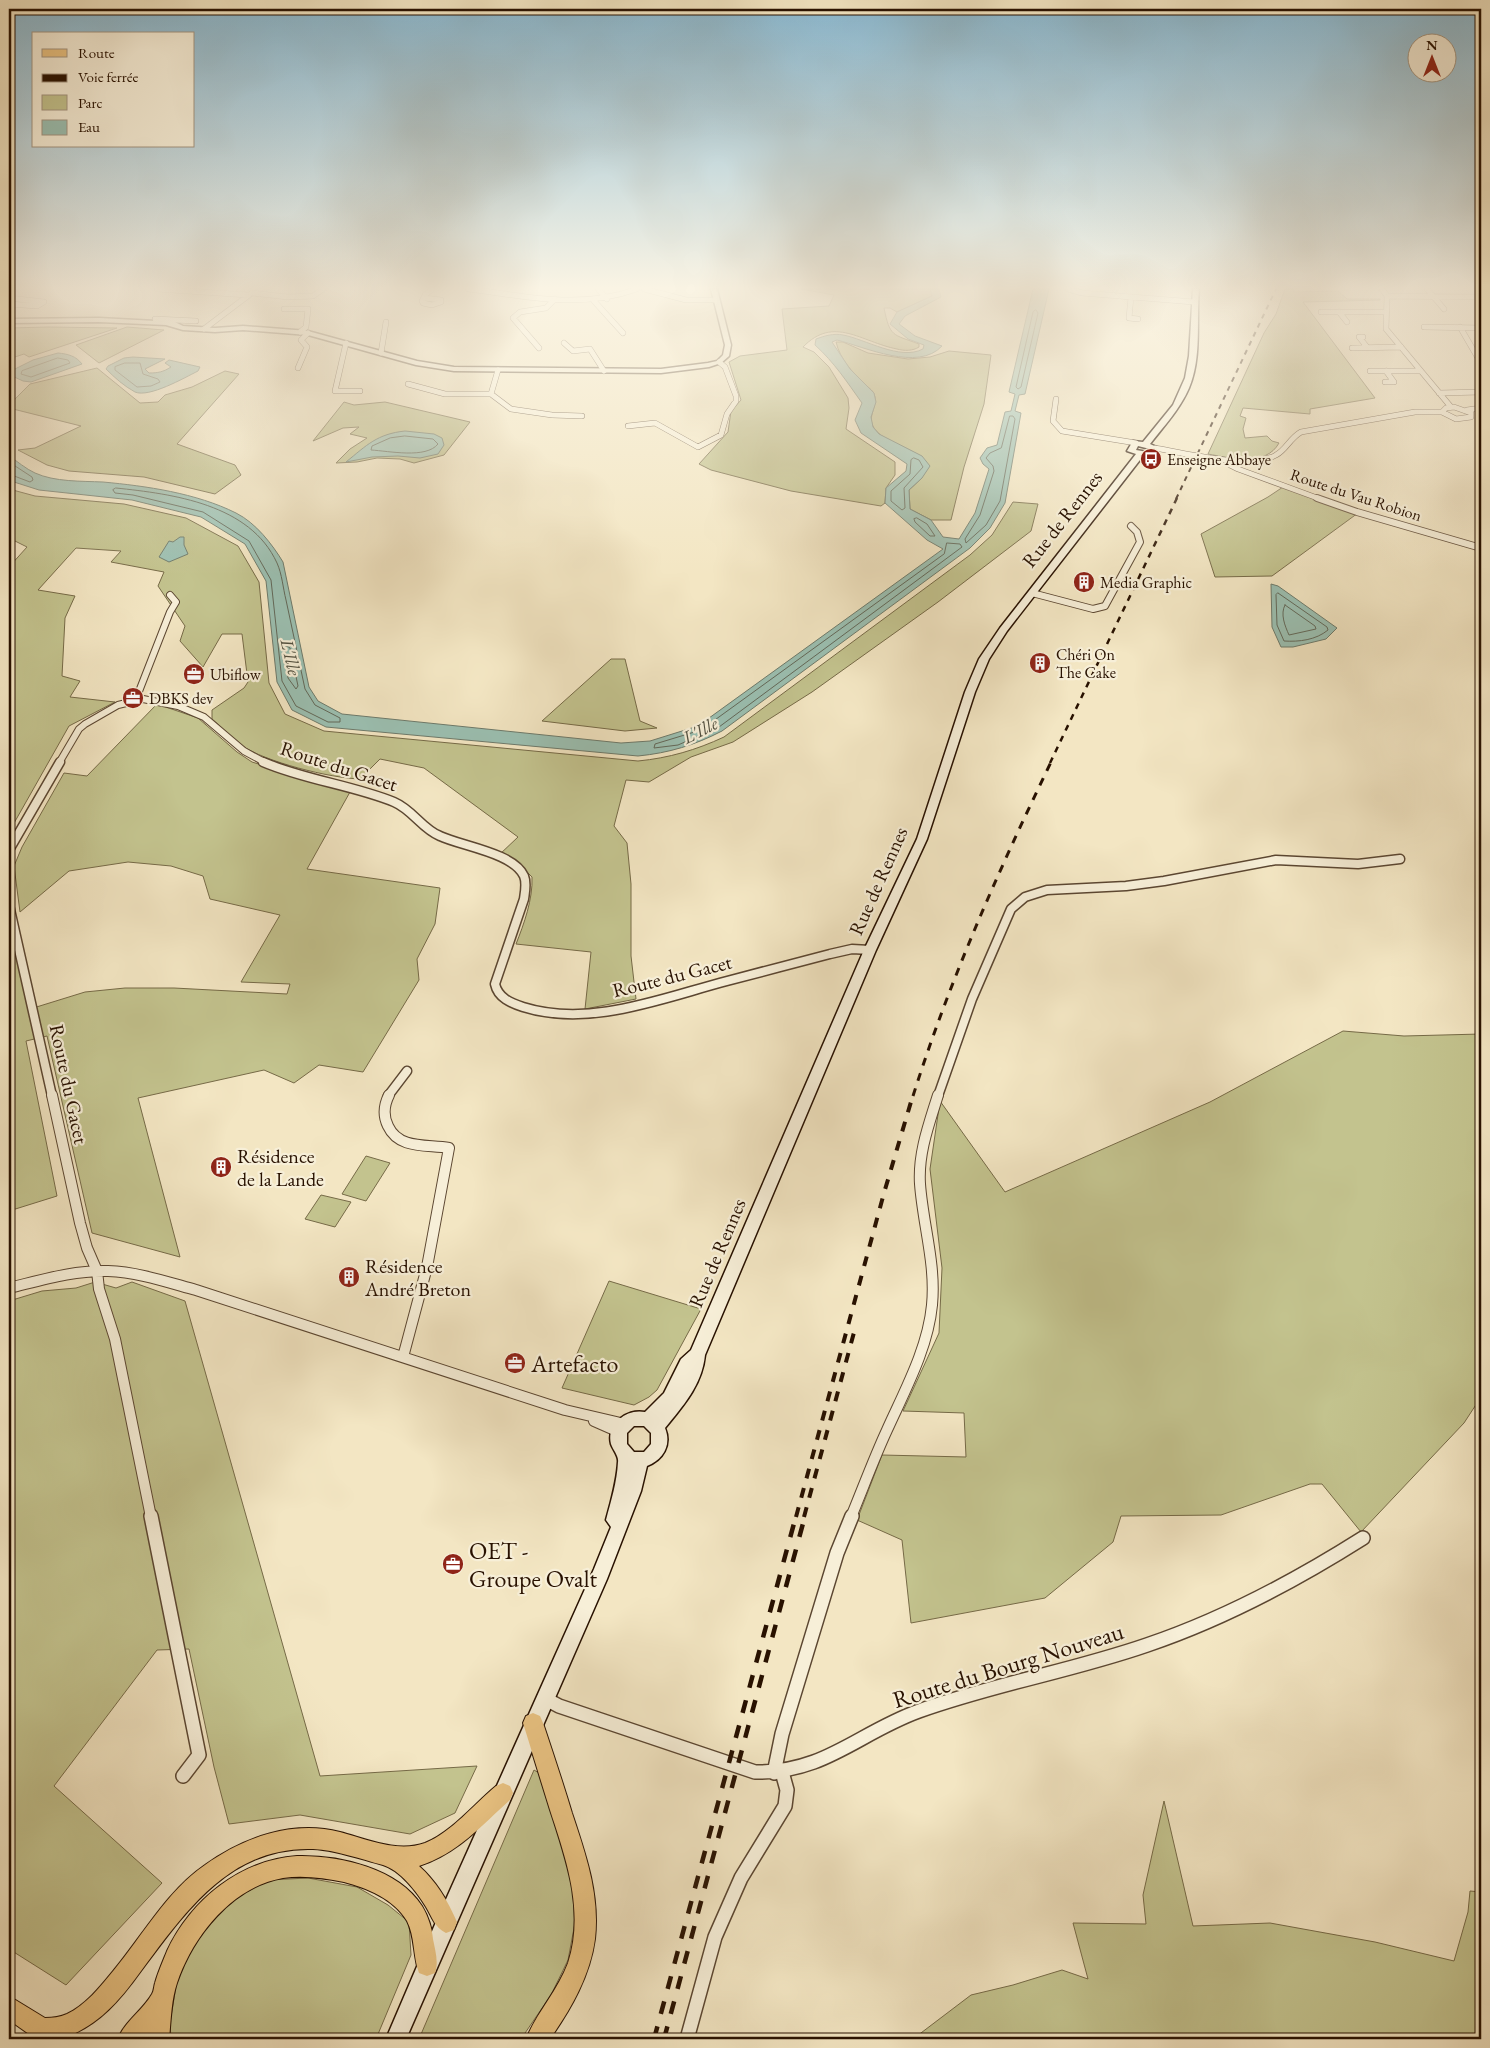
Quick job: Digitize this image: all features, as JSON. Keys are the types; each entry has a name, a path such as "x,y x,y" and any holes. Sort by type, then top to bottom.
{"main road":[{"name":"Rue de Rennes","path":"652,1424 669,1398 686,1364 697,1354 870,950 907,874 922,839 970,692 984,658 1141,447 1176,405 1186,385"},
{"path":"1141,447 1150,455 1155,448"},
{"path":"635,1419 652,1424 660,1433 658,1447 647,1458 633,1458 618,1446 622,1428 635,1419"},
{"path":"396,2039 544,1698 601,1573 633,1491 633,1458"},
{"path":"534,1722 580,1870 586,1895 587,1920 585,1940 572,1983 553,2017 537,2039"},
{"path":"9,2007 49,2035 55,2029 74,2023 100,2004 182,1902 208,1875 246,1852 263,1845 284,1840 305,1838 327,1840 392,1857 413,1857 428,1853 442,1846 503,1793"},
{"path":"392,1857 412,1872 429,1889 446,1922"},
{"path":"158,2039 157,2020 160,2001 172,1966 192,1928 221,1898 242,1882 279,1868 299,1866 324,1868 354,1874 375,1882 394,1893 407,1903 416,1916 427,1965"},
{"path":"129,2039 149,2018 160,2001"}],"street":[{"path":"337,385 335,392 360,391"},
{"path":"410,385 445,394 491,394 510,408 552,415 582,416 578,408"},
{"path":"491,394 494,385"},
{"path":"628,426 655,423 662,425 698,447 718,438 724,429 727,414 736,401 732,385"},
{"path":"1432,385 1451,407"},
{"path":"1439,393 1481,392"},
{"path":"1056,399 1052,421 1056,428 1062,431 1141,447"},
{"path":"1442,412 1444,408 1451,407 1467,410 1481,408"},
{"path":"1155,448 1227,460 1254,461 1268,459 1277,454 1292,436 1312,429 1415,412 1442,412 1448,417 1464,419 1472,415 1467,410"},
{"name":"Route du Vau Robion","path":"1227,460 1230,465 1238,469 1311,496 1371,516 1481,548"},
{"path":"1032,593 1093,609 1105,606 1140,542 1137,532 1131,526"},
{"path":"9,850 78,729 94,717 136,698 170,612 176,602 170,595"},
{"name":"Route du Gacet","path":"136,698 164,703 202,716 209,720 236,746 258,760 358,789 393,802 413,812 437,835 475,847 517,867 525,877 524,897 519,920 495,984 500,996 527,1009 563,1015 607,1011 641,1004 830,954 852,949 870,950"},
{"path":"687,2039 715,1937 741,1878 785,1806 786,1790 778,1772 782,1734 837,1553 874,1459 912,1375 925,1336 932,1306 934,1279 920,1184 920,1162 923,1145 972,999 1011,909 1025,897 1047,890 1164,882 1276,860 1358,864 1400,859"},
{"name":"Route du Gacet","path":"9,905 32,999 80,1223 87,1248 97,1271"},
{"path":"404,1357 427,1267 449,1148 439,1145 417,1145 398,1140 388,1128 383,1112 387,1097 407,1072"},
{"path":"9,1288 66,1274 97,1271 142,1276 196,1290 622,1428"},
{"path":"97,1271 99,1289 115,1339 199,1755 183,1776"},
{"name":"Route du Bourg Nouveau","path":"544,1698 559,1706 642,1732 755,1772 778,1772 814,1762 915,1712 1146,1646 1191,1628 1278,1590 1362,1538"}],"green space":[{"path":"29,385 117,385 140,403 158,402 165,395 197,385 230,385 177,444 235,465 241,475 215,494 144,477 69,471 47,465 18,450 35,448 81,426 9,408 9,405"},
{"path":"736,385 840,385 848,398 849,408 846,429 895,462 895,475 886,488 885,503 881,506 791,491 711,470 699,464 728,432 731,411 741,400"},
{"path":"865,385 987,385 984,404 964,467 951,520 931,520 910,509 909,490 922,478 913,452 886,439 874,428 871,419 875,403 873,393"},
{"path":"1240,385 1365,385 1375,398 1310,409 1310,414 1243,408 1240,416 1246,418 1243,429 1245,438 1267,436 1272,441 1279,443 1273,451 1257,458 1247,459 1208,454"},
{"path":"344,402 354,405 385,402 470,422 444,455 414,463 400,459 377,458 357,462 336,463 350,449 367,438 350,434 359,427 343,428 313,441"},
{"path":"1283,487 1358,513 1272,576 1215,577 1201,534"},
{"path":"9,489 35,496 124,504 186,518 238,546 259,582 269,683 285,714 324,731 638,761 682,753 724,737 970,555 992,535 1013,502 1038,504 1031,531 938,602 812,692 733,742 691,757 649,782 626,780 614,826 627,843 631,884 631,956 636,999 585,1009 591,952 516,944 525,920 532,877 521,866 499,855 518,837 424,768 380,759 360,779 347,778 281,763 241,745 212,719 212,710 244,688 248,682 242,634 222,634 203,667 180,641 185,626 158,586 164,572 111,562 121,551 76,548 38,590 75,596 65,618 62,676 80,681 70,697 115,702 69,726 9,832 9,567 27,547 9,538"},
{"path":"611,659 625,659 640,721 657,728 625,731 542,721"},
{"path":"157,704 198,718 237,752 252,762 350,792 307,869 440,888 435,924 417,959 419,980 363,1072 319,1065 294,1083 264,1070 138,1098 180,1257 92,1233 47,1036 26,1041 57,1196 9,1211 9,917 30,1009 85,992 125,988 174,988 287,994 290,984 241,982 280,915 210,899 203,876 171,866 128,862 69,871 20,912 14,866 22,847 64,773 87,776"},
{"path":"1343,1031 1404,1036 1481,1034 1481,1397 1464,1423 1361,1532 1322,1484 1310,1484 1221,1515 1121,1516 1113,1542 1045,1598 911,1623 902,1540 857,1520 882,1455 966,1457 964,1413 903,1411 939,1333 942,1268 930,1169 940,1101 1005,1192 1210,1102"},
{"path":"366,1156 390,1163 366,1201 342,1194"},
{"path":"321,1195 351,1202 335,1227 305,1219"},
{"path":"609,1281 701,1309 657,1390 634,1405 562,1388"},
{"path":"95,1282 116,1288 132,1282 185,1301 320,1776 477,1766 455,1813 410,1834 300,1815 229,1824 214,1767 189,1649 157,1650 54,1786 162,1883 66,1985 9,1949 9,1301 42,1291 76,1288"},
{"path":"534,1770 539,1773 569,1868 577,1912 568,1960 551,1995 521,2039 419,2039"},
{"path":"1164,1801 1193,1926 1270,1923 1375,1942 1454,1961 1468,1912 1470,1891 1481,1892 1481,2039 913,2039 971,1995 1062,1970 1088,1979 1073,1923 1146,1924 1143,1895"},
{"path":"308,1878 357,1887 388,1905 409,1922 411,1955 376,2039 171,2039 170,2023 177,1980 198,1936 229,1901 269,1880"}],"water":[{"path":"124,385 169,385 157,390 141,393"},
{"name":"L'Ille","path":"849,385 866,385 874,393 876,402 871,417 873,427 879,434 922,456 930,466 922,478 909,490 910,509 931,520 943,537 959,539 975,513 989,469 980,458 987,448 997,445 1005,412 1011,411 1015,394 1009,392 1011,385 1027,385 1025,394 1019,395 1015,411 1021,413 1005,503 990,528 970,548 722,731 692,744 660,753 638,756 326,727 292,710 277,682 266,581 245,544 201,517 132,500 39,490 14,482 9,477 9,456 28,469 43,476 68,481 103,482 153,488 188,495 221,506 243,517 263,534 283,562 309,687 318,701 342,714 621,743 650,741 698,726 943,549 927,540 885,503 886,488 906,471 907,464 861,433 855,420 862,403"},
{"path":"405,431 434,434 442,438 444,445 438,454 420,458 398,456 372,457 346,462 380,438 395,432"},
{"path":"180,537 184,537 184,545 188,554 169,562 159,557 169,541 173,542"},
{"path":"1271,584 1278,586 1337,628 1326,639 1293,647 1281,647 1272,627"}],"railway":[{"path":"1176,499 1230,385"},
{"path":"1050,763 1177,498"},
{"path":"913,1096 927,1053 976,926 1051,762"},
{"path":"796,1517 884,1193 913,1095"},
{"path":"804,1517 856,1325"},
{"path":"654,2039 796,1516"},
{"path":"664,2039 805,1516"}],"place":[{"name":"Enseigne Abbaye","path":"1151,459"},
{"name":"Media Graphic","path":"1084,582"},
{"name":"Chéri On The Cake","path":"1040,663"},
{"name":"Ubiflow","path":"194,674"},
{"name":"DBKS dev","path":"133,698"},
{"name":"Résidence de la Lande","path":"221,1167"},
{"name":"Résidence André Breton","path":"349,1277"},
{"name":"Artefacto","path":"515,1363"},
{"name":"OET - Groupe Ovalt","path":"453,1564"}]}
